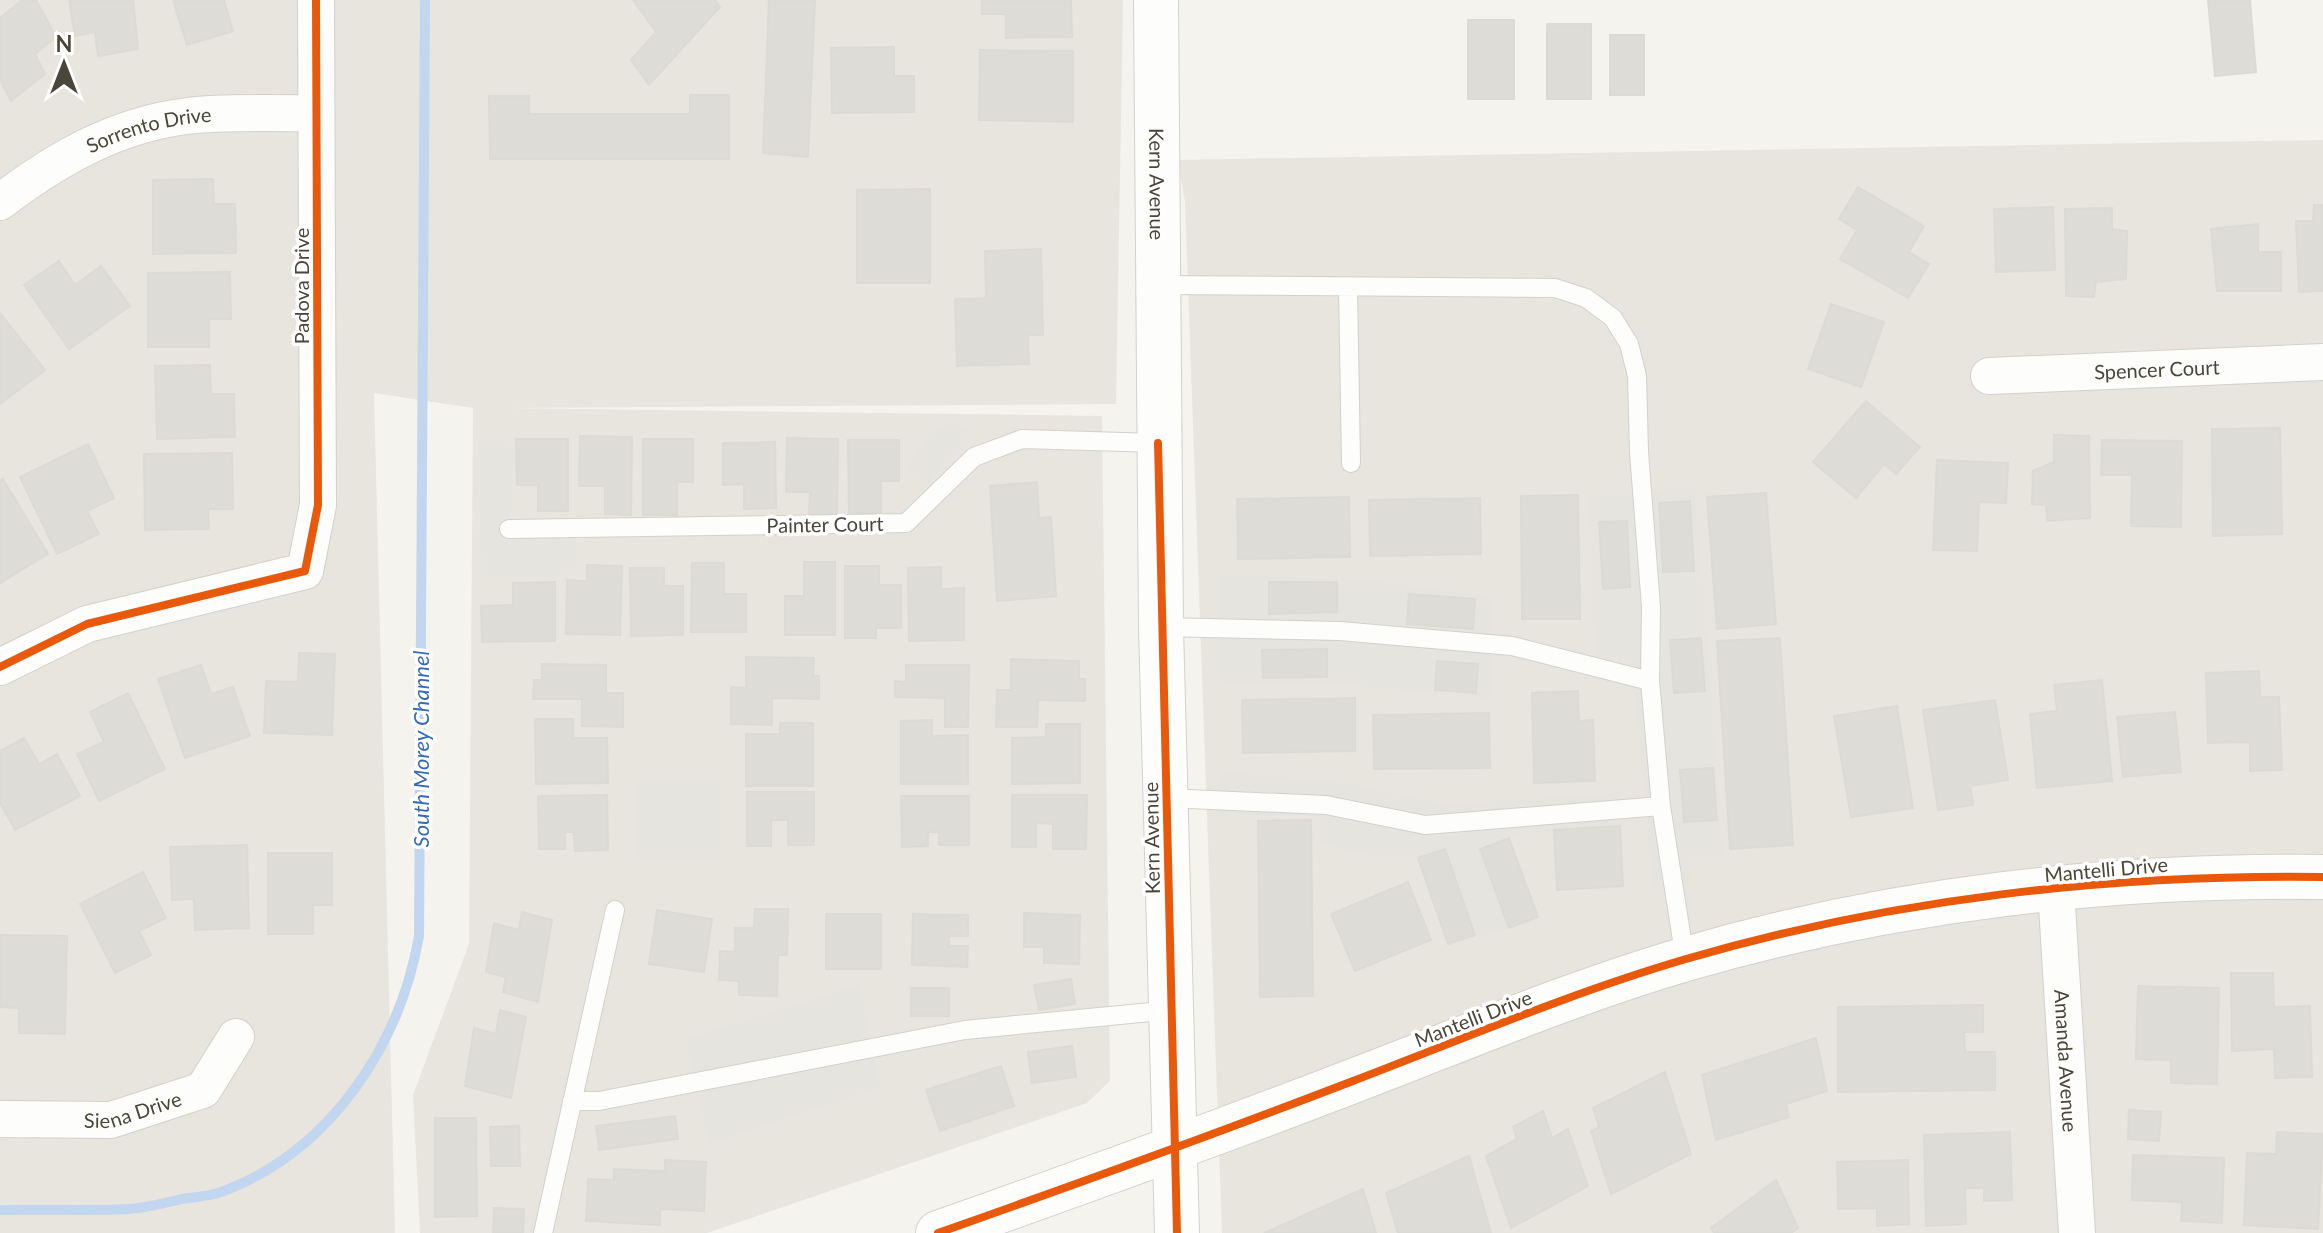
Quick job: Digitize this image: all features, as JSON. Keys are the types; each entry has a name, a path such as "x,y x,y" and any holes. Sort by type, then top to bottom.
{"street":[{"name":"Padova Drive","path":"0,667 87,624 305,571 318,505 316,0"},
{"name":"Kern Avenue","path":"1156,0 1161,627 1177,1233"},
{"name":"Sorrento Drive","path":"0,202 40,172 86,146 135,127 187,116 315,113"},
{"name":"Spencer Court","path":"1989,376 2323,362"},
{"name":"Mantelli Drive","path":"938,1233 1176,1149 1485,1031 1685,959 1862,918 1954,901 2166,880 2323,877"},
{"name":"Amanda Avenue","path":"2056,889 2077,1233"},
{"name":"Siena Drive","path":"0,1119 111,1120 203,1090 236,1037"}],"lane":[{"path":"1157,285 1555,288 1586,298 1613,318 1629,344 1637,376 1639,452 1651,607 1650,681 1661,806 1685,959"},
{"path":"1348,287 1351,463"},
{"name":"Painter Court","path":"509,529 906,523 974,457 1022,439 1158,443"},
{"path":"1161,627 1340,631 1512,646 1650,681"},
{"path":"1166,798 1326,805 1425,825 1661,806"},
{"path":"543,1233 615,910"},
{"path":"572,1101 599,1101 965,1030 1172,1010"}],"shaded area":[{"path":"0,0 1123,0 1116,404 507,408 1102,416 1110,1081 1087,1103 707,1233 420,1233 413,1095 469,944 473,408 374,393 395,1233 0,1233"},
{"path":"2323,140 2323,1233 1222,1233 1185,202 1178,160"},
{"path":"952,421 969,433 929,482 906,468 928,437"},
{"path":"510,439 511,526 574,525 575,574 482,575 481,440"},
{"path":"1695,487 1723,855 1688,858 1690,885 1653,888 1632,660 1595,654 1589,497"},
{"path":"1221,575 1364,580 1491,597 1491,699 1336,683 1219,683"},
{"path":"1222,772 1343,783 1446,805 1622,793 1628,828 1528,832 1509,838 1509,928 1448,944 1418,858 1372,856 1320,843 1320,815 1222,815"},
{"path":"719,781 720,859 637,860 637,782"},
{"path":"859,985 880,1088 709,1143 687,1039"}],"building":[{"path":"22,0 36,0 56,37 35,54 45,74 11,101 0,80 0,18"},
{"path":"69,0 133,0 138,49 98,56 95,32 75,36"},
{"path":"173,0 224,0 233,31 187,45"},
{"path":"633,0 715,0 720,7 649,85 631,60 656,32"},
{"path":"769,0 815,0 808,157 763,153"},
{"path":"982,0 1071,0 1072,37 1006,38 1006,14 982,14"},
{"path":"2208,0 2250,0 2256,72 2215,76"},
{"path":"1468,20 1514,20 1514,99 1468,99"},
{"path":"1547,24 1591,24 1591,99 1547,99"},
{"path":"1610,35 1644,35 1644,95 1610,95"},
{"path":"894,47 894,76 914,76 914,112 832,113 831,48"},
{"path":"980,50 1073,51 1073,122 979,120"},
{"path":"690,95 729,95 729,159 490,159 489,96 529,96 529,114 690,114"},
{"path":"213,179 214,204 235,204 236,253 153,254 153,180"},
{"path":"1858,187 1924,226 1909,252 1929,264 1908,298 1840,259 1857,230 1839,219"},
{"path":"930,189 930,283 857,283 857,190"},
{"path":"2314,205 2323,205 2323,291 2299,292 2296,221 2313,221"},
{"path":"2053,207 2055,270 1996,272 1994,209"},
{"path":"2112,208 2112,229 2127,231 2126,279 2096,282 2094,297 2066,296 2065,209"},
{"path":"2258,224 2258,252 2281,252 2281,291 2217,291 2211,229"},
{"path":"1041,249 1043,335 1028,335 1029,364 957,366 955,299 986,298 985,251"},
{"path":"59,261 75,285 101,266 130,306 69,349 24,285"},
{"path":"230,272 231,319 209,319 209,347 148,347 148,273"},
{"path":"1831,304 1884,322 1861,387 1808,369"},
{"path":"0,313 45,370 0,404"},
{"path":"210,365 211,394 234,394 235,437 157,439 155,366"},
{"path":"1866,401 1920,447 1896,474 1884,464 1856,498 1813,462"},
{"path":"2280,428 2282,534 2213,536 2212,429"},
{"path":"2054,435 2089,436 2090,518 2047,521 2046,505 2032,504 2033,471 2054,462"},
{"path":"580,436 632,437 631,515 605,514 605,486 579,486"},
{"path":"787,438 838,439 837,515 809,514 810,492 786,492"},
{"path":"516,439 568,439 568,511 538,511 538,485 517,485"},
{"path":"643,439 693,439 693,482 677,482 677,515 643,515"},
{"path":"848,440 899,440 899,481 881,481 881,513 849,513"},
{"path":"2102,440 2182,441 2181,527 2131,526 2132,475 2101,475"},
{"path":"775,442 776,508 744,509 744,484 723,485 723,443"},
{"path":"88,444 114,498 87,511 99,534 57,554 20,477"},
{"path":"232,453 233,509 208,509 209,529 145,530 144,454"},
{"path":"1937,460 2008,463 2006,503 1979,502 1977,551 1933,550"},
{"path":"3,479 48,554 0,583 0,481"},
{"path":"1037,482 1039,518 1051,517 1056,596 997,601 990,486"},
{"path":"1766,493 1776,624 1717,629 1707,497"},
{"path":"1578,495 1580,619 1522,619 1521,496"},
{"path":"1349,497 1350,557 1238,559 1237,499"},
{"path":"1480,498 1481,554 1370,556 1369,500"},
{"path":"1690,501 1694,571 1663,572 1659,503"},
{"path":"1627,521 1630,587 1603,589 1599,522"},
{"path":"804,562 835,562 835,635 785,635 785,596 804,596"},
{"path":"692,563 724,563 724,594 746,594 746,632 691,632"},
{"path":"587,565 622,566 620,635 566,634 567,580 587,581"},
{"path":"845,566 879,566 879,585 901,585 901,628 876,628 876,638 845,638"},
{"path":"941,567 941,589 964,588 964,640 909,641 908,568"},
{"path":"630,568 664,568 664,586 683,586 683,635 631,636"},
{"path":"555,582 555,641 482,642 481,606 513,605 513,583"},
{"path":"1269,582 1337,582 1337,612 1269,614"},
{"path":"1409,594 1475,599 1473,629 1407,624"},
{"path":"1701,638 1705,691 1674,693 1670,640"},
{"path":"1780,638 1793,845 1730,849 1717,641"},
{"path":"1327,649 1327,677 1263,678 1262,650"},
{"path":"299,653 335,654 332,735 264,733 266,681 298,682"},
{"path":"746,657 814,658 813,676 819,676 819,699 772,698 772,725 731,724 731,687 746,688"},
{"path":"1011,659 1079,661 1079,679 1085,679 1085,701 1038,700 1037,727 996,727 997,690 1011,690"},
{"path":"1437,661 1478,664 1476,693 1435,690"},
{"path":"542,664 606,665 606,693 623,693 623,727 582,726 582,699 533,699 534,680 542,680"},
{"path":"201,665 211,694 233,687 250,736 185,758 158,679"},
{"path":"906,665 969,665 968,727 945,727 945,698 895,697 895,681 906,682"},
{"path":"2259,671 2260,697 2279,697 2282,770 2250,771 2250,742 2208,743 2206,673"},
{"path":"2102,680 2112,781 2037,788 2030,714 2057,711 2054,685"},
{"path":"1578,691 1579,721 1593,720 1595,781 1534,783 1532,693"},
{"path":"128,693 165,769 99,801 77,754 104,742 90,712"},
{"path":"1355,698 1355,751 1243,753 1242,700"},
{"path":"1995,700 2008,780 1970,786 1973,805 1938,810 1923,710"},
{"path":"1897,706 1913,808 1851,817 1834,716"},
{"path":"2175,712 2181,772 2123,777 2117,717"},
{"path":"1489,713 1490,768 1374,769 1373,715"},
{"path":"535,719 573,719 573,738 607,738 608,783 536,784"},
{"path":"932,720 932,736 968,735 968,784 901,784 901,721"},
{"path":"780,723 813,723 813,786 746,786 746,734 780,734"},
{"path":"1046,724 1080,724 1080,783 1012,784 1012,738 1046,737"},
{"path":"24,738 39,764 57,754 80,796 15,830 0,803 0,751"},
{"path":"1713,768 1717,820 1684,822 1680,770"},
{"path":"747,792 814,792 814,845 788,845 788,820 771,820 771,846 747,846"},
{"path":"607,795 608,850 575,851 574,832 565,832 565,849 539,849 538,796"},
{"path":"1012,795 1087,795 1086,849 1053,849 1053,824 1036,823 1036,847 1012,847"},
{"path":"901,796 969,796 969,845 939,845 939,832 928,832 928,846 902,847"},
{"path":"1311,820 1313,996 1260,997 1258,821"},
{"path":"1620,826 1623,886 1557,890 1554,830"},
{"path":"1509,838 1538,917 1509,928 1480,849"},
{"path":"247,845 249,928 195,930 194,899 172,900 170,847"},
{"path":"1445,849 1475,935 1448,944 1418,858"},
{"path":"268,853 332,853 332,905 313,905 313,934 268,934"},
{"path":"143,872 166,918 139,931 151,955 115,973 80,904"},
{"path":"1408,882 1431,940 1355,971 1331,914"},
{"path":"755,909 788,909 787,955 778,955 777,996 739,995 739,981 719,980 720,951 735,952 735,928 754,928"},
{"path":"657,910 712,919 704,972 649,964"},
{"path":"522,912 552,920 538,1002 503,992 506,977 486,972 494,923 519,930"},
{"path":"1024,913 1080,915 1079,964 1044,963 1044,947 1024,947"},
{"path":"826,914 881,914 881,969 826,969"},
{"path":"913,914 968,915 968,936 949,936 949,946 968,946 967,967 912,965"},
{"path":"0,935 67,936 65,1034 19,1033 19,1008 0,1007"},
{"path":"2231,973 2273,973 2274,1007 2310,1006 2312,1077 2275,1078 2274,1049 2232,1051"},
{"path":"1071,979 1075,1004 1039,1010 1034,985"},
{"path":"2138,986 2219,988 2217,1084 2171,1083 2171,1060 2136,1059"},
{"path":"911,988 949,988 949,1016 911,1016"},
{"path":"1983,1005 1983,1032 1964,1032 1965,1052 1995,1052 1995,1090 1838,1092 1838,1007"},
{"path":"500,1010 526,1017 511,1098 465,1086 474,1028 496,1034"},
{"path":"1816,1038 1827,1091 1786,1104 1789,1117 1716,1140 1702,1075"},
{"path":"1072,1046 1076,1077 1032,1083 1028,1052"},
{"path":"1001,1066 1014,1106 940,1131 926,1090"},
{"path":"1665,1072 1691,1154 1611,1194 1591,1131 1599,1127 1593,1108"},
{"path":"2129,1110 2161,1112 2159,1141 2128,1139"},
{"path":"1543,1111 1552,1138 1568,1129 1588,1186 1511,1228 1486,1156 1517,1139 1513,1127"},
{"path":"675,1116 678,1139 599,1150 596,1126"},
{"path":"435,1118 476,1118 477,1216 435,1217"},
{"path":"519,1126 520,1166 491,1166 490,1127"},
{"path":"2010,1132 2012,1200 1984,1201 1984,1188 1965,1188 1966,1224 1926,1226 1924,1135"},
{"path":"2277,1132 2323,1134 2318,1229 2244,1225 2247,1153 2276,1154"},
{"path":"2133,1155 2224,1158 2222,1223 2181,1221 2182,1202 2132,1200"},
{"path":"1469,1156 1491,1233 1398,1233 1386,1193"},
{"path":"665,1160 706,1162 704,1211 660,1209 660,1225 586,1221 588,1179 614,1180 614,1169 665,1171"},
{"path":"1908,1160 1909,1224 1877,1226 1877,1208 1838,1209 1837,1162"},
{"path":"1776,1180 1798,1228 1791,1233 1714,1233 1711,1228"},
{"path":"1363,1189 1376,1233 1264,1233"},
{"path":"494,1208 524,1209 523,1233 493,1233"}],"waterway":[{"name":"South Morey Channel","path":"0,1210 142,1208 219,1193 262,1173 297,1149 328,1121 354,1089 377,1054 396,1016 410,977 419,936 425,0"}],"cycle path":[{"path":"0,667 87,624 305,571 318,505 316,0"},
{"path":"1158,443 1177,1233"},
{"path":"938,1233 1249,1120 1602,986 1763,938 1842,920 2002,894 2162,880 2323,877"}]}
